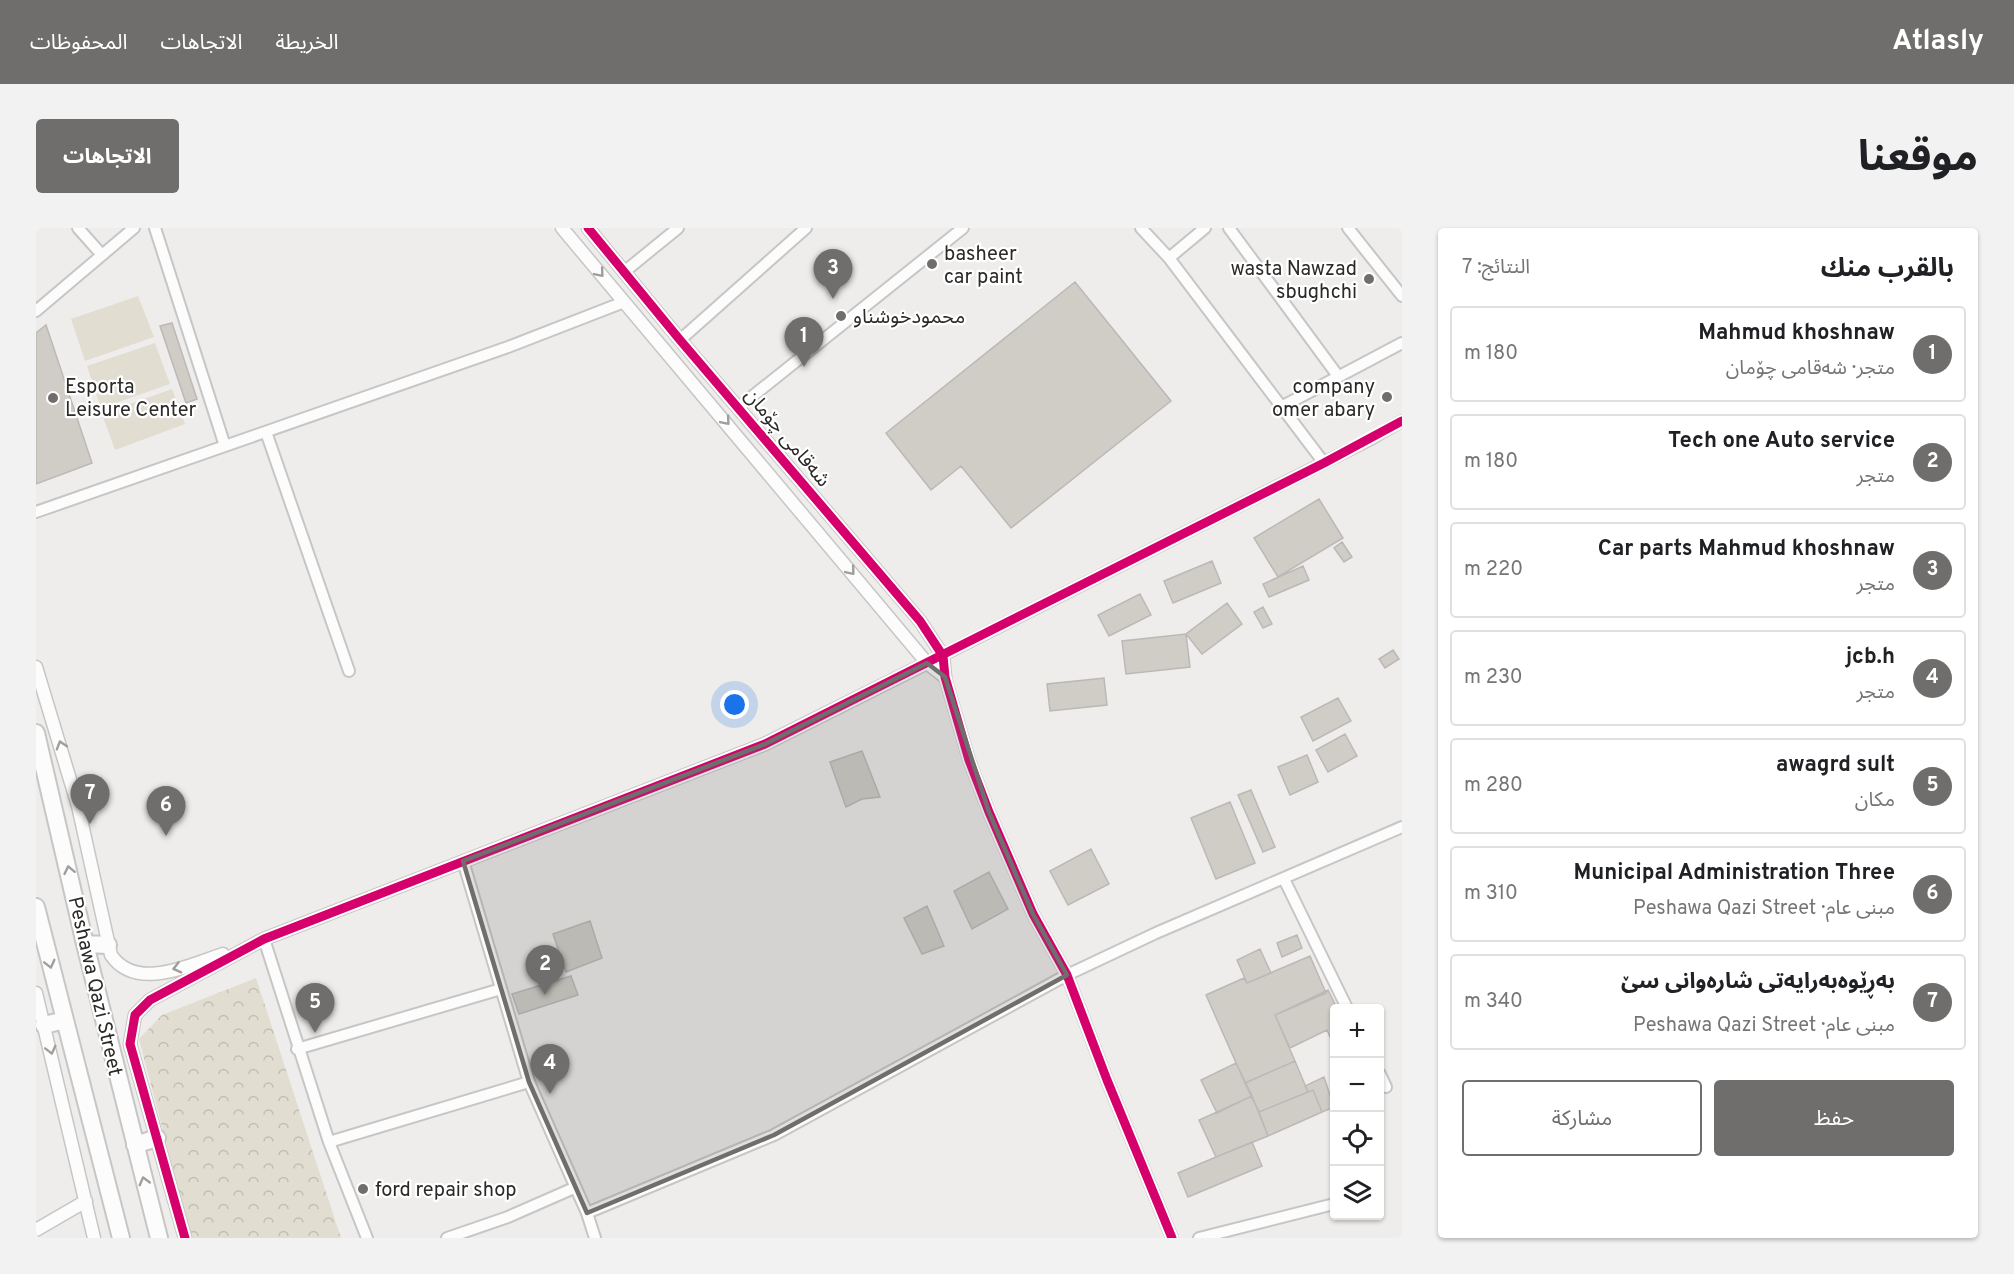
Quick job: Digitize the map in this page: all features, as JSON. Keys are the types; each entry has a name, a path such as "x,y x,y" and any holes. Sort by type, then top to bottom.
{"highway":[{"name":"Peshawa Qazi Street","path":"36,733 85,944 159,1238"},
{"path":"36,760 56,812"},
{"name":"Peshawa Qazi Street","path":"36,907 122,1238"},
{"path":"85,944 108,945"},
{"path":"44,1025 65,1020"},
{"path":"135,1145 157,1138"}],"street":[{"path":"78,228 102,255"},
{"path":"36,311 134,228"},
{"path":"155,228 225,446"},
{"name":"شەقامی چۆمان","path":"562,228 927,663 945,677"},
{"name":"شەقامی چۆمان","path":"588,228 680,340 920,621 943,656 945,677"},
{"path":"624,272 678,228"},
{"path":"680,340 806,228"},
{"path":"739,407 963,228"},
{"path":"1141,228 1169,258 1324,463"},
{"path":"1169,258 1205,228"},
{"path":"1229,228 1338,376"},
{"path":"1348,228 1402,296"},
{"path":"36,512 508,347 624,302"},
{"path":"1282,406 1402,343"},
{"path":"36,667 78,806 111,956 129,972 150,974 184,967 258,941 765,744 1324,463 1402,421"},
{"path":"266,432 349,671"},
{"path":"905,634 920,621"},
{"path":"945,677 969,760 989,812 1033,914 1067,975 1172,1238"},
{"path":"587,1213 774,1135 1067,975 1156,933 1402,827"},
{"path":"463,861 528,1082 587,1213 595,1238"},
{"path":"1284,879 1345,1004"},
{"path":"258,941 329,1142 368,1238"},
{"path":"185,1238 130,1044 135,1015 150,1000 258,941"},
{"path":"297,1049 501,989"},
{"path":"36,993 94,1238"},
{"path":"329,1142 528,1082"},
{"path":"1384,1083 1386,1087"},
{"path":"447,1238 508,1216 574,1188"},
{"path":"36,1230 86,1200"},
{"path":"1198,1238 1330,1205"}],"highlighted area":[{"path":"927,663 945,677 989,812 1033,914 1067,975 774,1135 587,1213 529,1082 463,861 765,744"}],"green space":[{"path":"138,296 154,337 85,361 71,319"},
{"path":"155,343 170,384 101,408 87,366"},
{"path":"172,389 185,424 115,450 102,414"},
{"path":"256,978 341,1238 191,1238 139,1039 162,1015"}],"building":[{"path":"1075,282 1171,401 1011,528 961,466 931,490 886,433"},
{"path":"172,323 197,399 186,403 160,326"},
{"name":"Esporta Leisure Center","path":"46,325 92,463 36,484 36,333"},
{"path":"1319,499 1343,538 1278,577 1254,538"},
{"path":"1342,542 1352,557 1344,562 1334,548"},
{"path":"1212,561 1221,583 1173,603 1164,581"},
{"path":"1303,566 1309,580 1269,597 1263,584"},
{"path":"1140,594 1151,615 1109,636 1098,615"},
{"path":"1227,603 1242,624 1202,654 1186,634"},
{"path":"1263,607 1272,624 1263,628 1254,612"},
{"path":"1186,634 1190,667 1126,674 1122,641"},
{"path":"1393,650 1399,659 1385,668 1379,659"},
{"path":"1104,678 1107,705 1050,711 1047,684"},
{"path":"1338,698 1351,721 1313,741 1301,717"},
{"path":"1345,734 1357,756 1328,772 1316,750"},
{"path":"862,751 880,797 862,799 846,807 830,762"},
{"path":"1307,755 1318,782 1290,795 1278,767"},
{"path":"1251,790 1275,847 1263,852 1238,795"},
{"path":"1230,802 1255,863 1216,879 1191,818"},
{"path":"1091,849 1109,884 1068,905 1050,871"},
{"path":"989,872 1008,909 972,929 954,891"},
{"path":"927,906 944,946 922,954 904,918"},
{"path":"590,921 602,958 566,972 553,934"},
{"path":"1297,935 1302,948 1282,957 1277,943"},
{"path":"1260,949 1271,973 1247,983 1237,960"},
{"path":"1310,956 1326,993 1275,1015 1295,1061 1245,1083 1206,995 1244,978 1247,983"},
{"path":"571,976 578,995 519,1014 512,994"},
{"path":"1328,990 1335,1004 1330,1004 1330,1037 1327,1030 1290,1048 1275,1015"},
{"path":"1295,1061 1308,1092 1259,1112 1245,1083"},
{"path":"1236,1063 1252,1096 1217,1113 1201,1080"},
{"path":"1324,1077 1330,1095 1330,1109 1322,1112 1313,1090 1308,1092 1305,1086"},
{"path":"1313,1090 1322,1112 1268,1136 1259,1112"},
{"path":"1252,1096 1268,1136 1216,1157 1199,1120"},
{"path":"1252,1142 1262,1166 1188,1197 1178,1173"}],"cycle path":[{"path":"588,228 680,340 920,621 943,656 945,677 969,760 989,812 1033,914 1067,975 1172,1238"},
{"path":"185,1238 130,1044 135,1015 150,1000 264,939 765,744 1324,463 1402,421"}],"place":[{"name":"basheer car paint","path":"932,264"},
{"name":"wasta Nawzad sbughchi","path":"1369,279"},
{"name":"Car parts Mahmud khoshnaw","path":"833,299"},
{"name":"محمودخوشناو","path":"841,316"},
{"name":"Mahmud khoshnaw","path":"804,367"},
{"name":"company omer abary","path":"1387,397"},
{"name":"Esporta Leisure Center","path":"53,398"},
{"name":"بەڕێوەبەرایەتی شارەوانی سێ","path":"90,824"},
{"name":"Municipal Administration Three","path":"166,836"},
{"name":"Tech one Auto service","path":"545,995"},
{"name":"awagrd sult","path":"315,1033"},
{"name":"jcb.h","path":"550,1094"},
{"name":"ford repair shop","path":"363,1189"}]}
